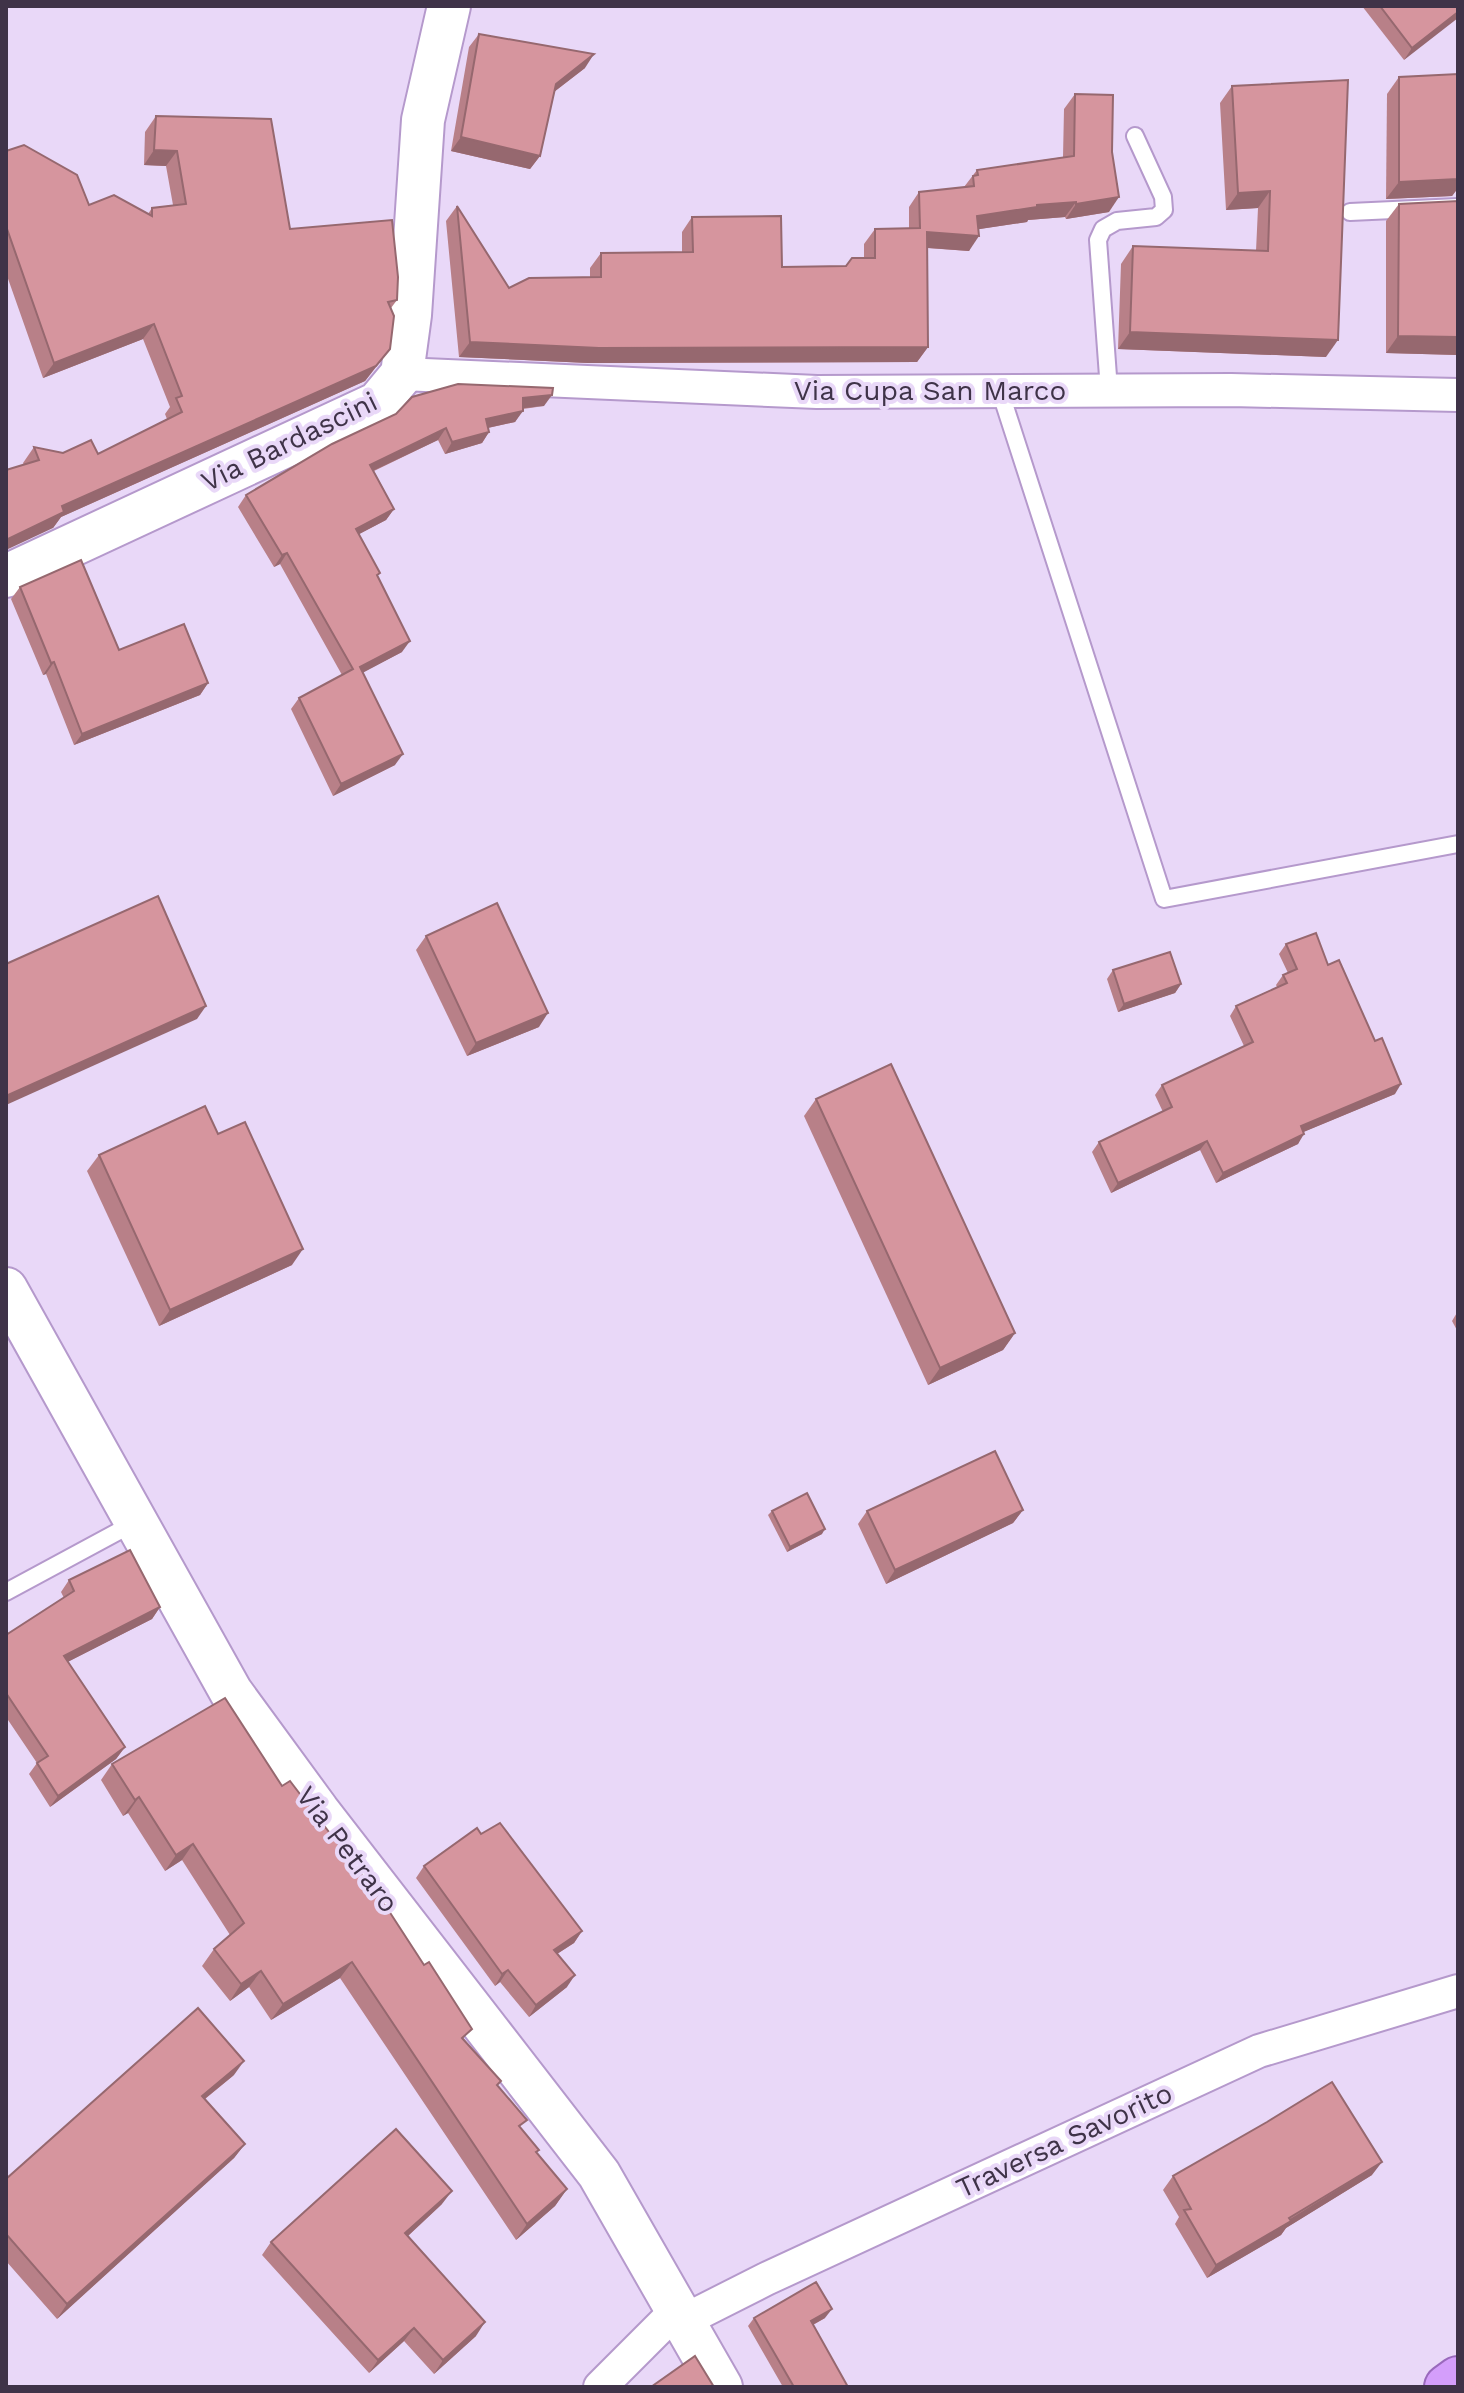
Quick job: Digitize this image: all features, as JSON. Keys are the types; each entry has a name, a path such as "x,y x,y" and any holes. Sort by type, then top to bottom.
{"highway":[{"path":"1447,2387 1458,2379"}],"street":[{"name":"Via Bardascini","path":"6,576 378,403 402,374 410,315 423,120 449,6"},
{"name":"Via Cupa San Marco","path":"402,374 817,392 1109,390 1458,395"},
{"name":"Via Petraro","path":"6,1289 231,1692 318,1811 599,2174 721,2387"},
{"name":"Traversa Savorito","path":"600,2387 680,2315 766,2279 1259,2051 1458,1991"}],"lane":[{"path":"1109,390 1098,240 1103,229 1117,221 1156,217 1164,210 1163,197 1135,136"},
{"path":"1350,212 1458,207"},
{"path":"1000,391 1164,899 1458,844"},
{"path":"6,1592 136,1522"}],"building":[{"path":"1380,6 1458,6 1458,12 1412,48"},
{"path":"479,34 594,54 556,84 540,156 461,137"},
{"path":"1458,74 1458,179 1399,182 1399,77"},
{"path":"1348,80 1338,340 1130,332 1133,246 1268,251 1270,191 1238,193 1232,86"},
{"path":"1075,94 1113,95 1112,152 1119,197 1076,204 1037,205 977,216 979,236 927,232 928,347 599,348 470,342 457,206 509,288 529,278 601,277 601,253 693,252 692,217 781,216 782,267 846,266 852,258 875,258 875,229 920,228 919,192 974,186 973,176 978,175 977,170 1074,156"},
{"path":"156,116 271,119 290,229 392,220 398,277 397,300 388,302 394,316 390,349 376,366 62,506 64,512 6,540 6,470 39,460 34,447 63,453 91,440 98,454 182,412 176,398 182,396 154,324 54,363 6,226 6,151 24,145 77,175 89,205 114,195 152,216 152,208 186,204 177,151 154,150"},
{"path":"1458,201 1458,337 1398,336 1399,204"},
{"path":"458,384 553,388 552,395 523,398 523,411 486,419 489,432 452,442 446,428 370,465 394,509 356,529 380,573 377,575 410,641 360,667 403,754 341,784 299,698 353,669 287,553 282,555 246,495 332,444 396,414 412,397"},
{"path":"81,560 119,650 184,624 208,683 82,734 20,587"},
{"path":"158,896 206,1006 6,1096 6,964"},
{"path":"497,903 548,1013 476,1043 426,936"},
{"path":"1316,933 1328,965 1339,960 1375,1041 1382,1038 1401,1084 1301,1126 1304,1134 1223,1173 1207,1141 1118,1183 1099,1142 1172,1107 1162,1085 1253,1042 1236,1006 1287,983 1283,975 1297,969 1286,944"},
{"path":"1170,952 1181,984 1124,1004 1113,970"},
{"path":"891,1064 1015,1333 940,1368 816,1099"},
{"path":"205,1106 218,1134 245,1122 303,1249 170,1310 99,1155"},
{"path":"995,1451 1023,1510 895,1570 867,1511"},
{"path":"807,1493 825,1529 790,1547 772,1511"},
{"path":"130,1550 160,1607 64,1656 125,1747 58,1796 37,1763 48,1756 6,1693 6,1635 74,1591 69,1580"},
{"path":"225,1698 282,1786 290,1781 387,1908 424,1965 429,1962 472,2029 462,2038 501,2081 497,2085 527,2120 519,2126 567,2189 527,2224 352,1962 283,2004 261,1971 241,1984 214,1949 244,1923 193,1844 176,1855 139,1797 135,1800 112,1764"},
{"path":"500,1823 582,1931 554,1950 575,1975 536,2005 508,1970 502,1974 424,1866 477,1828 481,1834"},
{"path":"198,2008 244,2061 202,2096 245,2144 67,2304 6,2234 6,2179"},
{"path":"1332,2082 1382,2162 1216,2265 1184,2210 1191,2209 1173,2176"},
{"path":"396,2129 452,2191 405,2233 485,2322 443,2360 414,2328 378,2360 271,2242"},
{"path":"816,2282 832,2309 811,2321 848,2387 794,2387 754,2318"},
{"path":"695,2356 714,2387 651,2387"}]}
